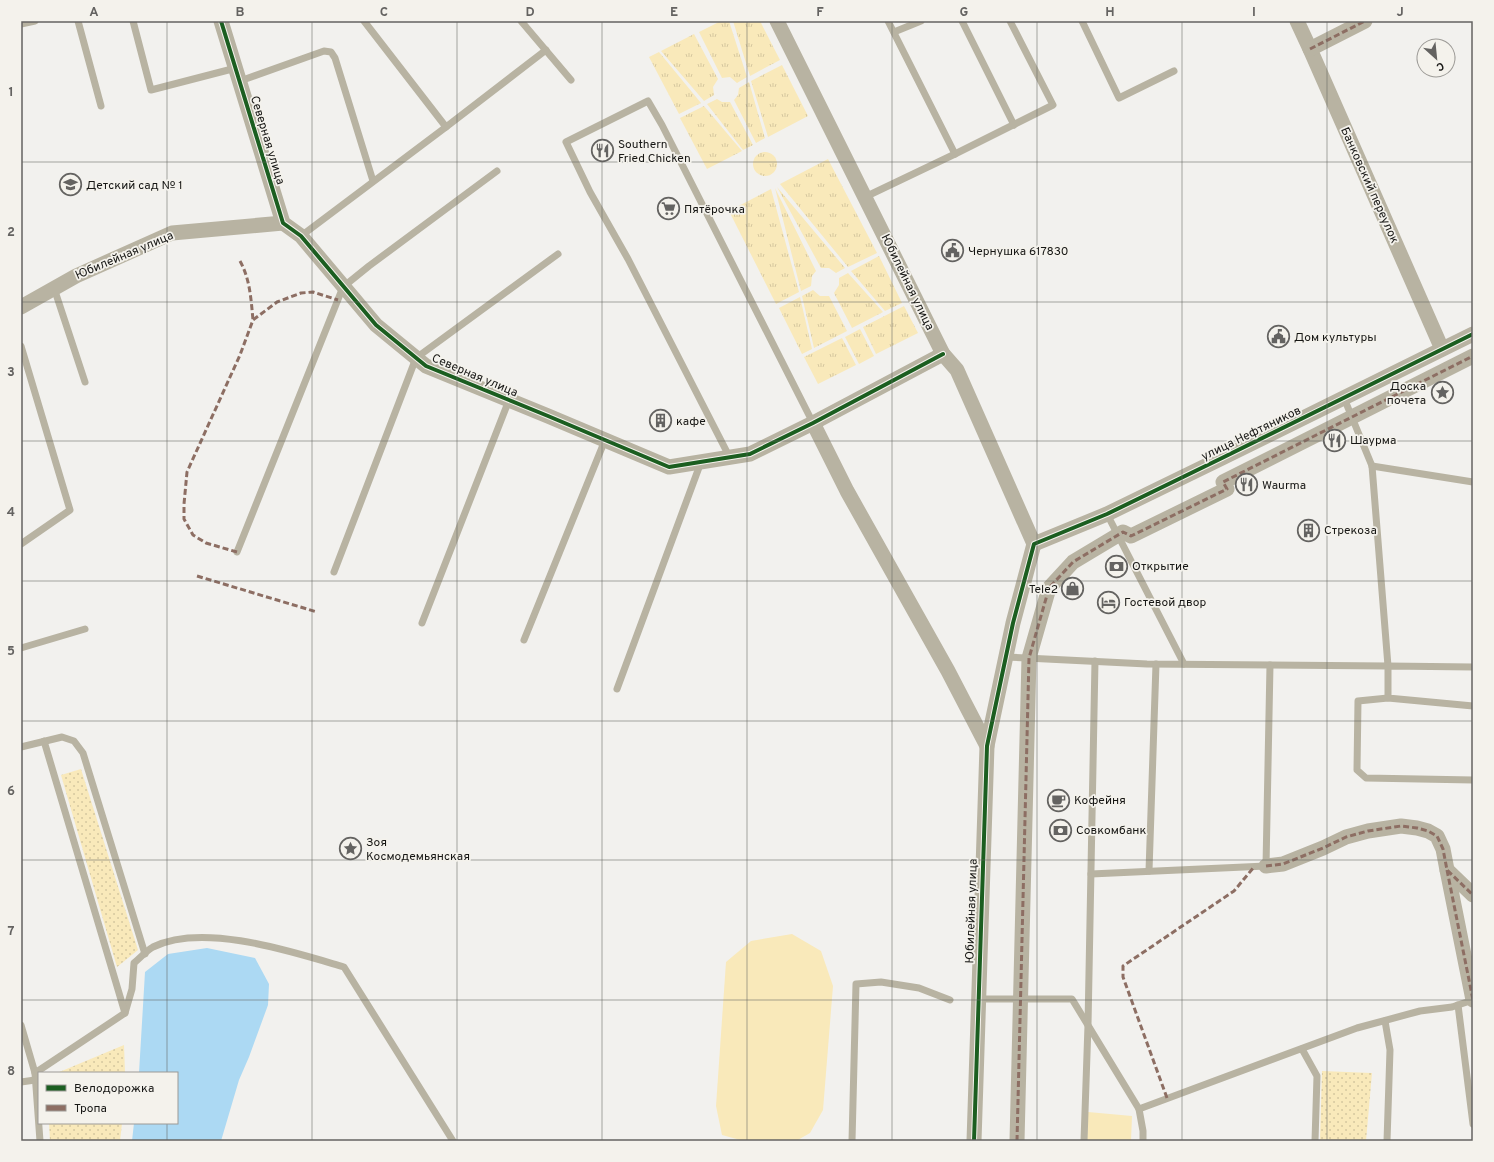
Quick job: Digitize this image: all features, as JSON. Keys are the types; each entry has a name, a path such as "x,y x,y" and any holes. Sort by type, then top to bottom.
{"street":[{"name":"Северная улица","path":"222,21 283,223 301,236 376,325 426,366 669,468 750,454 814,423 943,354"},
{"name":"Юбилейная улица","path":"777,21 943,354 957,370 1034,544 1020,596 987,746 974,1141"},
{"name":"Банковский переулок","path":"1297,21 1442,349"},
{"path":"1310,48 1365,21"},
{"name":"Юбилейная улица","path":"21,307 76,276 172,233 283,223"},
{"name":"улица Нефтяников","path":"1034,544 1107,514 1473,334"},
{"path":"1017,1141 1029,658 1049,588 1073,562 1123,532 1130,536 1227,489 1224,482 1473,356"},
{"path":"814,423 847,491 948,671 987,746"},
{"path":"1266,866 1283,864 1346,837 1368,831 1401,826 1428,831 1437,836 1443,849 1473,1000"},
{"path":"1447,870 1473,895"}],"lane":[{"path":"21,24 35,21"},
{"path":"78,21 101,106"},
{"path":"133,21 151,90 238,75 324,50 331,52 335,58 373,182"},
{"path":"364,21 446,128"},
{"path":"521,21 571,80"},
{"path":"888,21 955,154"},
{"path":"894,32 921,21"},
{"path":"962,21 1014,125"},
{"path":"865,197 1052,106 1010,21"},
{"path":"1082,21 1119,98 1174,71"},
{"path":"301,236 446,128 546,50"},
{"path":"730,458 628,259 590,192 566,142 648,101 662,125 814,423"},
{"path":"237,552 343,287 497,171"},
{"path":"334,572 416,358 558,254"},
{"path":"54,288 85,382"},
{"path":"21,346 70,510 21,544"},
{"path":"1344,398 1372,466 1388,666 1388,698"},
{"path":"422,623 509,400"},
{"path":"524,640 605,440"},
{"path":"617,689 702,462"},
{"path":"1372,466 1473,482"},
{"path":"1107,514 1184,664"},
{"path":"21,648 85,629"},
{"path":"1006,657 1156,664 1473,667"},
{"path":"1084,1141 1088,1026 1095,661"},
{"path":"1149,871 1156,664"},
{"path":"1091,874 1266,866 1270,665"},
{"path":"1473,706 1388,698 1358,701 1357,770 1366,778 1473,780"},
{"path":"21,747 62,737 74,741 83,753 145,954"},
{"path":"44,741 125,1013"},
{"path":"42,1072 125,1013 132,989 134,963 152,948 178,939 220,938 268,946 344,967 453,1141"},
{"path":"852,1141 856,984 881,982 919,988 950,1000"},
{"path":"978,999 1072,999 1138,1109 1143,1131 1143,1141"},
{"path":"1138,1109 1357,1028 1420,1011 1452,1007 1473,1000"},
{"path":"1458,1005 1473,1124"},
{"path":"1385,1021 1390,1050 1387,1141"},
{"path":"21,1025 35,1077 38,1115"},
{"path":"1302,1049 1317,1076 1315,1141"},
{"path":"21,1082 38,1075"},
{"path":"39,1124 40,1141"}],"green space":[{"path":"721,21 729,21 747,77 737,83 730,77 722,78 699,32"},
{"path":"733,21 760,21 780,60 750,76"},
{"path":"694,34 718,79 713,87 714,95 704,101 661,51"},
{"path":"659,52 701,103 679,114 649,57"},
{"path":"782,65 808,116 768,137 751,81"},
{"path":"749,82 765,138 756,143 734,100 738,95 739,88"},
{"path":"717,99 722,102 730,102 753,145 743,150 707,104"},
{"path":"704,106 742,151 707,169 680,118"},
{"path":"765,152 770,153 776,159 776,169 770,175 765,176 760,175 754,169 753,164 754,159 760,153"},
{"path":"828,159 877,253 848,267 780,184"},
{"path":"777,187 845,268 836,273 829,268 821,268"},
{"path":"775,188 816,271 812,276 811,286 801,291"},
{"path":"771,189 799,292 776,304 729,211"},
{"path":"879,256 902,303 885,311 851,271"},
{"path":"848,273 883,312 852,328 834,293 839,285 839,278"},
{"path":"813,290 820,296 829,296 847,331 814,348 802,296"},
{"path":"800,297 812,349 802,354 779,308"},
{"path":"904,306 918,333 876,354 863,327"},
{"path":"860,329 874,356 859,364 845,337"},
{"path":"842,338 856,365 818,384 804,357"},
{"path":"81,769 138,950 117,967 61,775"},
{"path":"792,934 821,951 833,986 823,1110 810,1133 796,1141 744,1141 722,1135 716,1106 726,962 751,941"},
{"path":"124,1045 125,1072 59,1072"},
{"path":"1322,1071 1372,1073 1366,1141 1320,1141"},
{"path":"1088,1112 1132,1116 1131,1141 1087,1141"},
{"path":"49,1124 122,1124 120,1141 50,1141"}],"water":[{"path":"207,948 255,958 269,984 268,1005 239,1080 221,1141 132,1141 134,1124 178,1124 178,1072 139,1072 145,972 168,954"}],"marked path":[{"path":"1310,49 1365,21"},
{"path":"240,261 248,282 253,320"},
{"path":"237,552 206,543 193,535 184,519 187,472 240,355 253,320 277,302 301,293 313,292 338,300"},
{"path":"1017,1141 1029,658 1049,588 1073,562 1123,532 1131,536 1227,489 1223,482 1473,356"},
{"path":"197,576 317,612"},
{"path":"1266,866 1283,864 1346,837 1368,831 1401,826 1417,828 1428,831 1437,836 1443,849 1447,870 1473,895"},
{"path":"1167,1098 1123,977 1123,966 1234,891 1254,867"},
{"path":"1447,870 1473,1000"}],"cycle path":[{"path":"221,21 283,223 301,236 376,325 426,366 669,467 750,454 813,423 943,354"},
{"path":"974,1141 987,746 1013,623 1034,544 1107,514 1473,334"}],"place":[{"name":"Southern Fried Chicken","path":"602,151"},
{"name":"Детский сад № 1","path":"70,185"},
{"name":"Пятёрочка","path":"669,209"},
{"name":"Чернушка 617830","path":"953,251"},
{"name":"Дом культуры","path":"1279,337"},
{"name":"Доска почета","path":"1442,393"},
{"name":"кафе","path":"661,421"},
{"name":"Шаурма","path":"1334,440"},
{"name":"Waurma","path":"1247,485"},
{"name":"Стрекоза","path":"1308,530"},
{"name":"Открытие","path":"1116,566"},
{"name":"Tele2","path":"1073,589"},
{"name":"Гостевой двор","path":"1108,602"},
{"name":"Кофейня","path":"1058,800"},
{"name":"Совкомбанк","path":"1060,830"},
{"name":"Зоя Космодемьянская","path":"350,849"}]}
